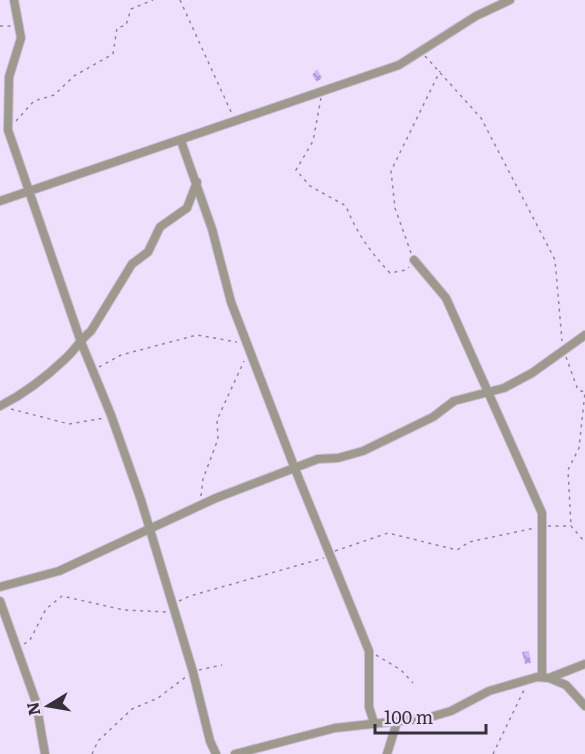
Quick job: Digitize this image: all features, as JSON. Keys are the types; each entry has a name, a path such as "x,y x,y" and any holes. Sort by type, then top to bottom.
{"street":[{"path":"14,0 21,38 9,77 8,130 81,342 111,415 150,530 193,672 210,741 216,754"},
{"path":"0,201 181,141 323,89 351,83 399,65 476,16 510,0"},
{"path":"181,141 197,182 231,302 295,469 369,651 369,707 374,723"},
{"path":"2,405 34,385 81,342 120,288 132,264 147,252 160,227 187,208 197,182"},
{"path":"414,260 446,298 542,513 546,677"},
{"path":"0,587 59,571 198,506 318,459 338,458 363,451 423,422 454,402 504,388 532,373 585,335"},
{"path":"0,601 36,702 45,754"},
{"path":"235,754 313,733 443,714 489,692 585,664"},
{"path":"546,677 566,685 585,706"},
{"path":"387,754 397,722"}],"path":[{"path":"8,130 34,100 54,95 74,76 113,54 117,28 126,25 131,9 153,0"},
{"path":"180,0 236,119"},
{"path":"0,26 19,26"},
{"path":"420,51 441,70 481,118 555,260 563,350 578,390 585,392 579,448 568,470 571,526 585,542"},
{"path":"323,89 313,141 296,170 310,186 346,206 353,223 374,255 390,273 406,270 414,260 395,208 392,171 441,70"},
{"path":"93,371 121,355 197,335 247,341"},
{"path":"198,506 203,479 218,439 217,420 251,350"},
{"path":"2,405 37,418 61,420 69,424 101,420 111,415"},
{"path":"173,604 190,596 325,558 330,553 388,533 457,550 469,542 544,526 571,526"},
{"path":"18,647 30,640 46,609 62,596 124,610 172,612 176,615"},
{"path":"369,651 400,670 413,683"},
{"path":"92,754 98,741 132,709 158,698 193,672 222,665"},
{"path":"493,754 529,680"}],"building":[{"path":"317,69 322,78 317,82 312,75"},
{"path":"529,651 531,663 525,664 522,652"}]}
